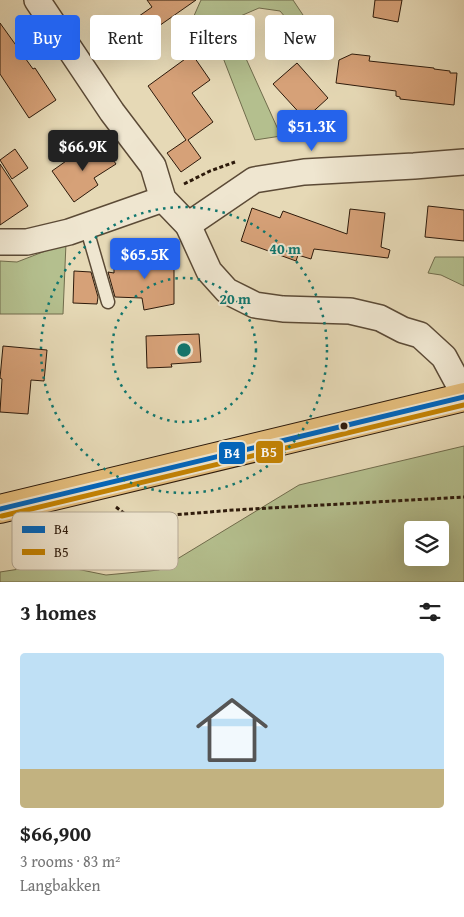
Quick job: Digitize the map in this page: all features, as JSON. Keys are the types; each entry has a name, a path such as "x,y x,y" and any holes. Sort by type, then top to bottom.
{"main road":[{"path":"0,509 464,395"}],"street":[{"path":"37,0 112,112 153,166 163,199 188,225 209,271 228,291 255,305 283,309 350,311 380,318 403,330 420,335 444,357 464,395"},
{"path":"188,225 254,180 304,172 464,162"},
{"path":"0,242 26,242 69,232 163,199"}],"lane":[{"path":"86,226 108,302"}],"path":[{"path":"94,486 101,496 122,512"},
{"path":"178,515 464,498"}],"green space":[{"path":"201,0 293,0 303,15 283,15 280,11 259,8 243,15 194,15"},
{"path":"224,60 247,60 281,136 255,140"},
{"path":"66,243 63,314 0,314 0,261 17,262"},
{"path":"435,257 464,257 464,286 441,275 428,273"},
{"path":"464,446 464,582 0,582 0,572 13,570 81,570 106,575 178,570 178,558 299,485"}],"building":[{"path":"147,0 196,0 175,15 171,15 171,18 161,24 161,15 141,15 152,7"},
{"path":"375,0 402,0 398,22 373,17"},
{"path":"0,23 15,44 15,60 27,60 33,69 35,68 56,100 29,118 0,74"},
{"path":"352,54 370,56 369,61 434,68 457,73 454,105 400,99 400,97 396,96 396,91 336,83 339,60"},
{"path":"184,60 196,60 210,80 192,93 213,122 188,140 201,158 181,172 167,153 186,140 148,86"},
{"path":"297,63 328,98 305,119 273,84"},
{"path":"101,143 116,164 94,178 98,185 74,202 52,171 76,154 79,158"},
{"path":"15,149 28,168 12,179 0,160"},
{"path":"0,164 28,206 0,225"},
{"path":"428,206 464,210 464,241 425,237"},
{"path":"252,208 280,218 283,211 347,234 350,209 385,213 381,247 390,250 388,258 314,249 311,259 298,255 296,261 241,241"},
{"path":"135,253 165,253 165,265 174,265 174,304 144,310 142,298 115,297 108,272 114,273 114,264 134,264"},
{"path":"74,271 91,272 98,297 97,304 73,303"},
{"path":"199,334 201,362 171,364 172,367 147,368 146,336"},
{"path":"3,346 47,350 44,381 31,380 28,414 0,412 2,379 0,378"}],"transit line":[{"name":"B4","path":"0,509 464,397"},
{"name":"B5","path":"19,512 464,405"},
{"name":"B5","path":"2,516 12,514"}]}
